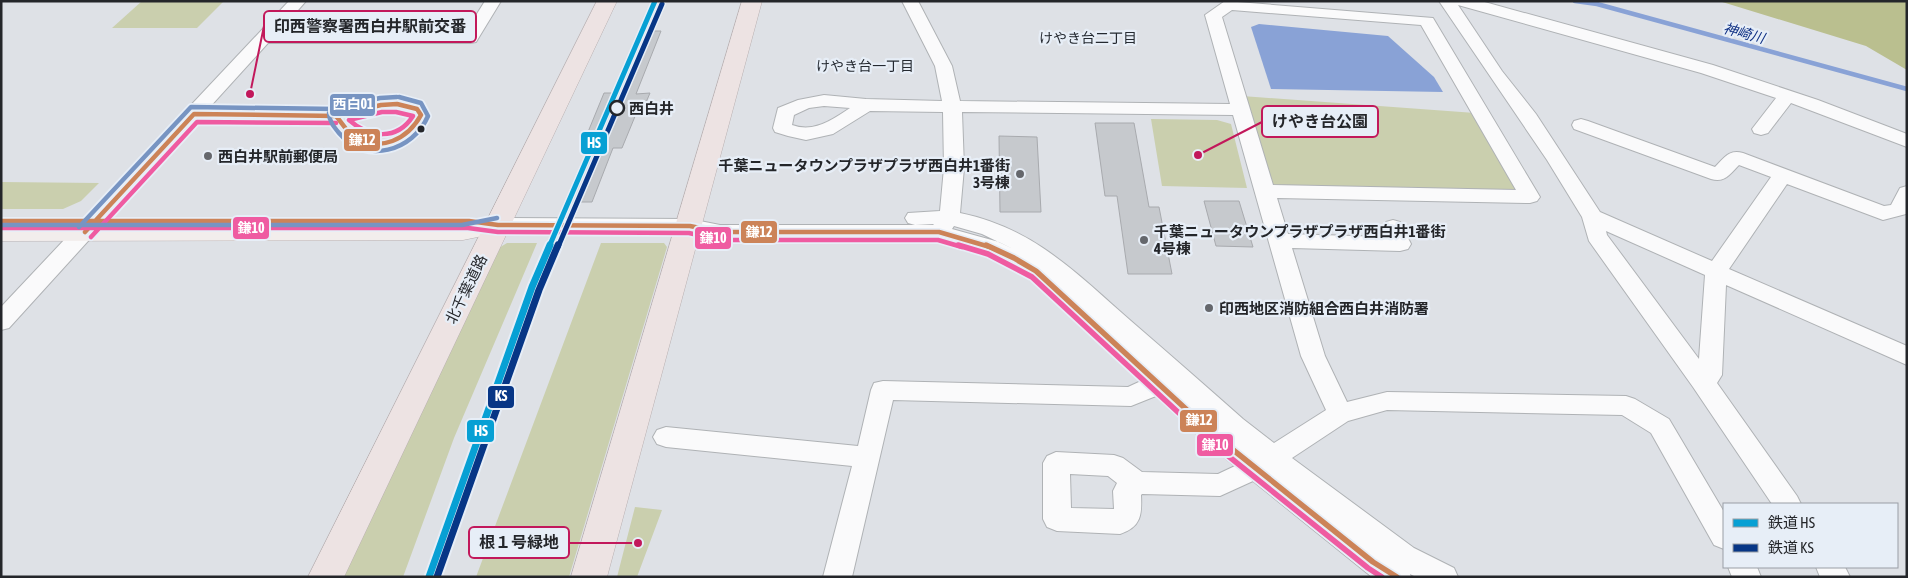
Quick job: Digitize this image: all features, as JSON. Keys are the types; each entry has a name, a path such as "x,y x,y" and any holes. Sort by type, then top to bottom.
{"highway":[{"name":"北千葉道路","path":"326,577 504,225 607,1"},
{"path":"589,577 682,226 752,1"}],"main road":[{"path":"1,221 90,227 463,232 504,225"},
{"path":"1,233 90,227"}],"street":[{"path":"1,322 298,1"},
{"path":"264,38 470,38 493,1"},
{"path":"910,1 947,76 952,106 953,193 944,225"},
{"path":"1447,1 1496,74 1532,122 1592,217 1597,236 1702,381 1786,503"},
{"path":"1462,1 1707,69 1787,96 1907,141"},
{"path":"1264,191 1530,197 1427,21 1311,6 1229,5 1213,15 1240,110 1264,191 1279,241 1314,356 1340,414"},
{"path":"1761,129 1787,96"},
{"path":"866,105 1240,110"},
{"path":"1581,125 1718,175 1736,157 1883,213 1899,209 1907,192"},
{"path":"1702,381 1710,375 1716,272 1783,176"},
{"path":"1592,217 1907,356"},
{"path":"504,225 682,226 722,221 944,225 965,221 999,233 1049,261 1234,426 1264,462 1373,562 1397,577"},
{"path":"944,225 958,236 991,247 1036,271 1212,433 1264,462 1351,519 1404,557 1444,577"},
{"path":"1279,241 1400,244 1393,227"},
{"path":"838,577 883,390 1131,396 1159,383"},
{"path":"1137,482 1220,485 1264,462 1340,414 1387,401 1626,406 1660,426 1723,535"},
{"path":"666,437 868,457"}],"green space":[{"path":"142,1 224,1 197,28 112,28"},
{"path":"1719,1 1907,1 1907,70 1866,46"},
{"path":"1242,96 1475,113 1517,188 1512,192 1277,187 1267,182"},
{"path":"1151,119 1217,120 1231,124 1247,188 1162,186"},
{"path":"1,182 99,183 81,201 63,209 1,209"},
{"path":"507,243 537,243 454,438 403,577 341,577 497,249"},
{"path":"601,243 664,243 667,247 569,577 476,577"},
{"path":"635,507 662,510 637,577 617,577"}],"water":[{"path":"1259,24 1388,36 1434,77 1443,92 1271,89 1251,27"}],"building":[{"name":"西白井","path":"643,31 661,31 636,94 650,93 641,114 636,114 622,148 613,148 592,202 570,202 592,149 581,149 604,93 615,93"},
{"path":"1095,123 1134,123 1149,207 1159,207 1172,274 1128,274 1117,196 1105,196"},
{"name":"千葉ニュータウンプラザプラザ西白井1番街 3号棟","path":"999,136 1037,137 1041,212 1000,212"},
{"path":"1204,201 1239,201 1253,247 1216,246"}],"waterway":[{"name":"神崎川","path":"1575,1 1597,4 1907,89"}],"rail line":[{"name":"HS","path":"429,577 532,287 655,1"},
{"name":"KS","path":"437,577 539,290 662,4"}],"transit line":[{"name":"西白01","path":"397,97 380,98 334,109 329,113 329,118 345,139 352,144 374,150 386,150 397,147 416,136 428,116 421,103 399,97"},
{"name":"鎌12","path":"397,104 417,109 421,115 410,131 402,137 383,143 364,141 355,137 336,116 381,105 397,104"},
{"name":"西白01","path":"79,227 191,107 336,109"},
{"name":"鎌10","path":"382,112 396,112 413,116 401,130 383,135 364,131 349,120 382,112"},
{"name":"鎌12","path":"85,232 194,114 336,116"},
{"name":"鎌10","path":"91,237 197,122 336,123"},
{"name":"西白01","path":"1,225 462,225 497,218"},
{"name":"鎌12","path":"1,221 469,221 498,225 690,226 720,232 939,232 991,247 1036,271 1212,433 1373,562 1397,577"},
{"name":"鎌10","path":"1,228 468,228 498,232 689,233 720,240 938,240 988,254 1032,277 1207,439 1368,568 1382,577"}],"place":[{"name":"印西警察署西白井駅前交番","path":"250,94"},
{"name":"西白井","path":"617,108"},
{"name":"けやき台公園","path":"1198,155"},
{"name":"西白井駅前郵便局","path":"208,156"},
{"name":"千葉ニュータウンプラザプラザ西白井1番街 3号棟","path":"1020,174"},
{"name":"千葉ニュータウンプラザプラザ西白井1番街 4号棟","path":"1144,240"},
{"name":"印西地区消防組合西白井消防署","path":"1209,308"},
{"name":"根１号緑地","path":"638,543"}],"district":[{"name":"けやき台二丁目","path":"1088,38"},
{"name":"けやき台一丁目","path":"865,66"}]}
